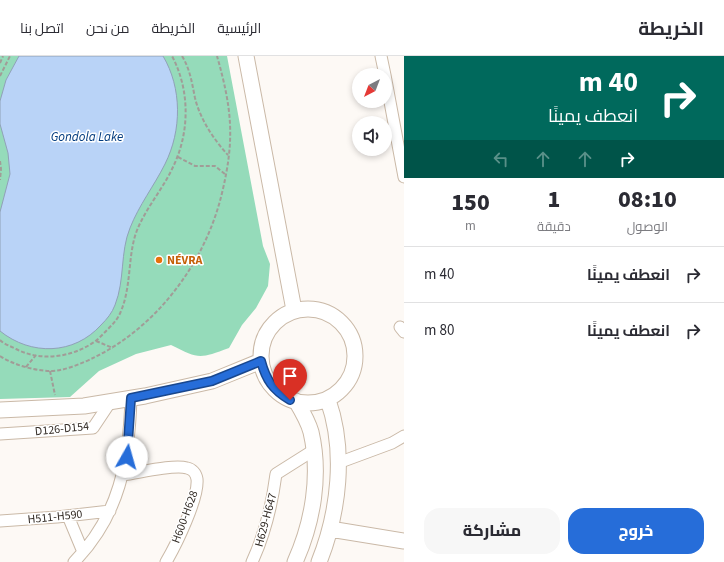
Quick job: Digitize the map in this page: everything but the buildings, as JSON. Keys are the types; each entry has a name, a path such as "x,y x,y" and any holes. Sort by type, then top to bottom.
{"street":[{"path":"246,56 294,310"},
{"path":"381,56 384,68"},
{"path":"391,108 404,176"},
{"path":"307,308 320,310 332,315 343,323 355,346 356,359 353,372 348,383 339,393 328,400 311,404 296,402 279,394 270,384 264,373 261,361 262,344 268,330 280,318 294,310 307,308"},
{"path":"0,410 56,407 131,398 212,381 261,361"},
{"path":"74,562 93,541 110,510 123,475 129,446 131,398"},
{"path":"320,562 330,529 336,496 338,463 332,411 328,400"},
{"name":"D126-D154","path":"0,434 93,428 111,401"},
{"path":"295,562 308,528 312,512 314,491 314,450 306,418 296,402"},
{"path":"338,463 392,443 404,436"},
{"name":"H629-H647","path":"252,562 273,503 276,474 314,450"},
{"name":"H600-H628","path":"123,475 176,466 190,469 196,474 197,483 192,503 183,528 166,562"},
{"name":"H511-H590","path":"0,521 68,516 110,510"},
{"path":"68,516 84,552"},
{"path":"330,529 404,541"}],"path":[{"path":"0,63 4,56"},
{"path":"0,76 10,56"},
{"path":"0,340 20,351 36,355 64,355 81,349 96,341 117,320 122,310 127,292 131,257 136,236 150,204 171,171 178,156 187,113 181,77 172,56"},
{"path":"182,56 190,72 200,110 216,142 229,156"},
{"path":"0,356 26,367 50,371 82,364 113,348 140,328 158,310 189,269 202,248 222,194 229,156 231,136 230,112 218,56"},
{"path":"178,156 195,166 215,166 226,175"},
{"path":"0,161 0,180"},
{"path":"96,341 113,348"},
{"path":"26,367 36,355"},
{"path":"50,371 56,407"}],"green space":[{"path":"0,56 227,56 263,246 270,264 268,286 256,308 242,325 229,348 205,356 199,356 188,353 171,345 136,354 99,371 70,397 0,399"}],"water":[{"name":"Gondola Lake","path":"19,56 163,56 174,82 178,109 175,137 171,151 138,211 127,237 120,286 114,308 101,325 90,335 65,347 52,349 25,345 0,331 0,212 10,174 8,153 0,124 0,101 6,80"}],"place":[{"name":"NÉVRA","path":"159,260"}],"route":[{"path":"127,457 129,446 131,398 212,381 261,361 264,373 270,384 279,394 290,400"}]}
